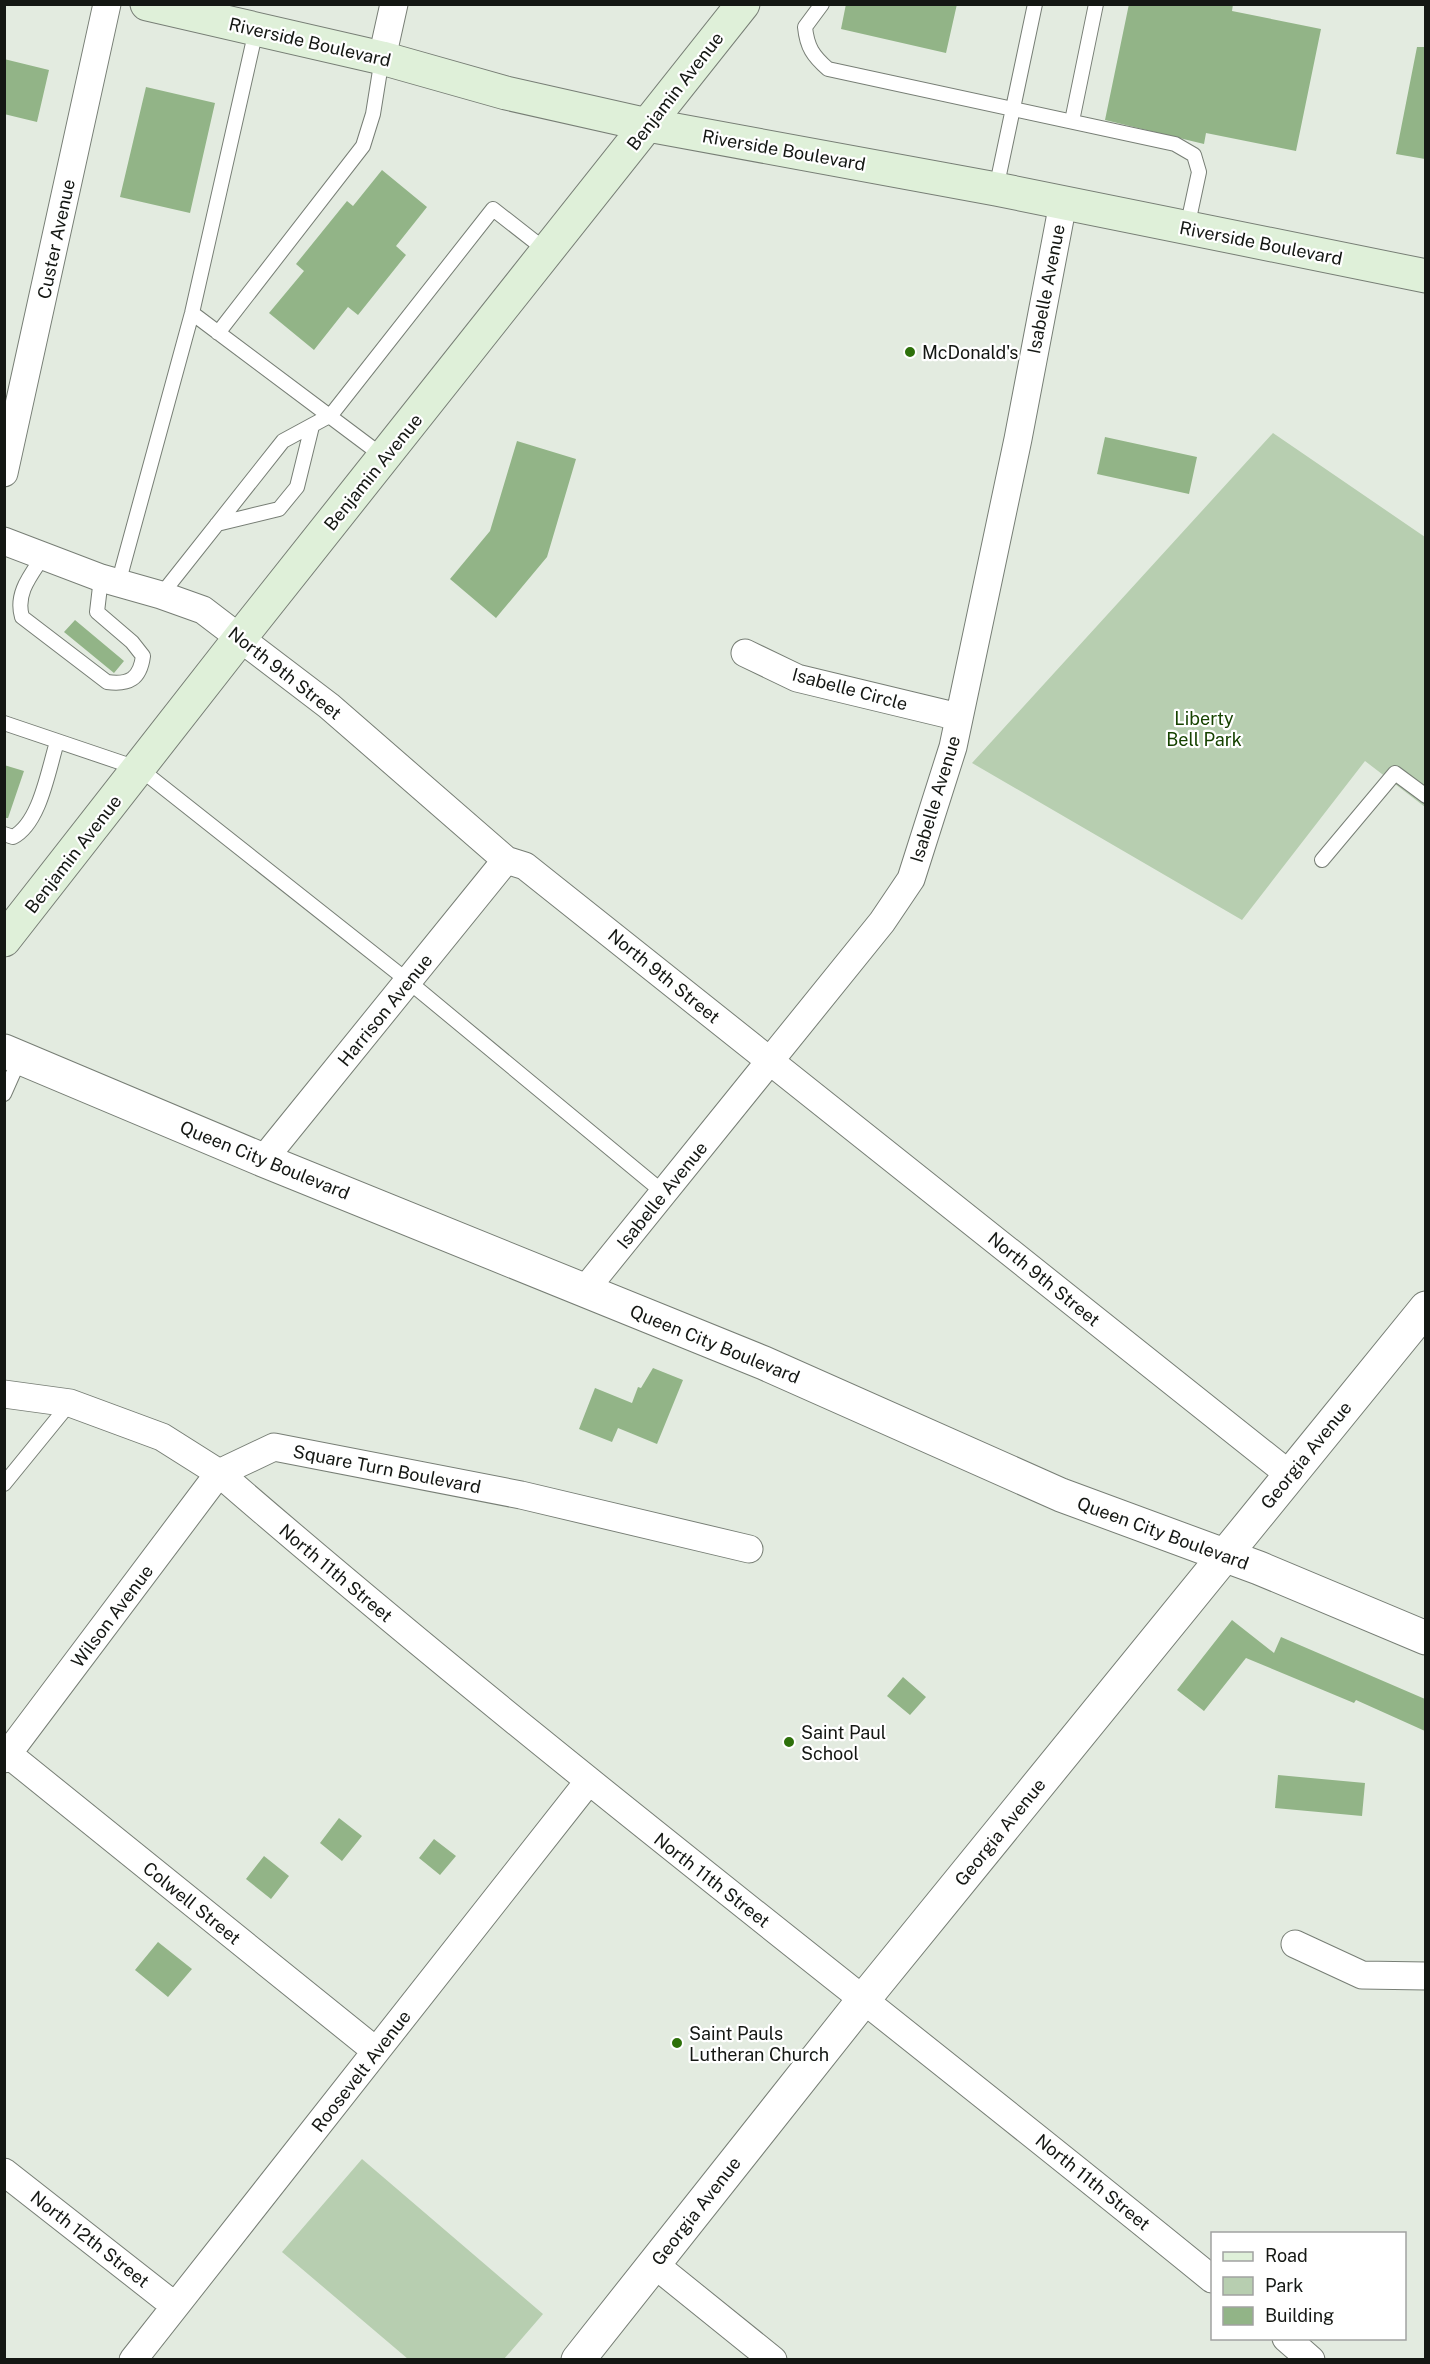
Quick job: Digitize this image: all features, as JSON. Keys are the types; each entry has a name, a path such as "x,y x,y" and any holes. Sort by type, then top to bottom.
{"main road":[{"name":"Riverside Boulevard","path":"147,4 382,58 506,93 648,125 1063,202 1425,276"},
{"name":"Benjamin Avenue","path":"4,940 140,769 240,638 743,4"}],"street":[{"name":"Custer Avenue","path":"4,473 107,4"},
{"path":"382,58 394,4"},
{"name":"Isabelle Avenue","path":"585,1291 882,922 911,879 953,747 1018,439 1063,202"},
{"name":"North 9th Street","path":"4,541 109,581 161,595 203,610 329,706 506,860 525,866 1290,1475"},
{"name":"Isabelle Circle","path":"745,652 797,678 959,717"},
{"name":"Harrison Avenue","path":"263,1160 506,860"},
{"name":"Queen City Boulevard","path":"12,1055 263,1160 764,1363 1061,1495 1224,1555 1425,1638"},
{"name":"Georgia Avenue","path":"578,2360 864,2000 1425,1308"},
{"path":"4,1394 70,1402 162,1437 219,1473"},
{"name":"Square Turn Boulevard","path":"219,1473 274,1447 520,1495 749,1549"},
{"name":"Wilson Avenue","path":"6,1756 219,1473"},
{"name":"North 11th Street","path":"219,1473 332,1572 588,1782 1211,2278"},
{"name":"Colwell Street","path":"6,1756 376,2052"},
{"name":"Roosevelt Avenue","path":"133,2360 588,1782"},
{"path":"1295,1944 1362,1976 1425,1976"},
{"name":"North 12th Street","path":"4,2172 175,2306"},
{"path":"654,2264 773,2360"},
{"path":"1288,2340 1311,2360"}],"lane":[{"path":"822,4 805,27 807,43 814,58 828,69 1175,144 1194,155 1199,172 1187,228"},
{"path":"996,189 1035,4"},
{"path":"1072,121 1096,4"},
{"path":"44,555 22,590 18,605 22,617 107,682 123,684 132,679 141,668 143,656 132,642 97,612 109,581 192,313 256,30"},
{"path":"218,333 363,146 373,114 382,58"},
{"path":"161,595 283,441 331,415 493,209 548,252"},
{"path":"192,313 331,415 385,458"},
{"path":"217,524 279,509 297,487 312,426"},
{"path":"4,723 140,769 408,981 664,1193"},
{"path":"4,834 13,837 23,831 32,820 57,742"},
{"path":"1322,860 1395,773 1425,796"},
{"path":"4,1094 12,1055"},
{"path":"4,1484 70,1402"}],"green space":[{"name":"Liberty Bell Park","path":"1273,433 1425,537 1425,807 1365,761 1242,920 972,763"},
{"path":"362,2159 543,2314 504,2359 408,2359 282,2252"}],"building":[{"path":"846,4 957,4 946,53 841,29"},
{"path":"1129,4 1233,4 1232,11 1321,29 1296,151 1206,133 1204,144 1105,120"},
{"path":"1417,47 1425,47 1425,159 1396,154"},
{"path":"4,59 49,70 37,122 4,114"},
{"path":"146,87 215,103 190,213 120,197"},
{"path":"382,170 427,207 396,246 406,255 358,315 348,307 314,350 269,313 304,271 296,264 347,201 353,206"},
{"path":"1105,437 1197,457 1189,494 1097,474"},
{"path":"517,441 576,459 547,557 496,618 450,579 490,531"},
{"path":"75,620 124,661 114,673 64,632"},
{"path":"4,765 24,771 8,818 4,818"},
{"path":"653,1368 683,1380 657,1444 618,1428 612,1442 579,1429 595,1388 632,1403 638,1387 641,1388"},
{"path":"1232,1620 1274,1653 1281,1637 1425,1699 1425,1731 1356,1700 1354,1703 1246,1658 1204,1711 1177,1690"},
{"path":"903,1677 926,1697 910,1715 887,1696"},
{"path":"1278,1775 1365,1783 1362,1816 1275,1808"},
{"path":"339,1818 362,1836 342,1861 320,1843"},
{"path":"434,1839 456,1856 440,1875 419,1858"},
{"path":"264,1856 289,1876 271,1899 246,1879"},
{"path":"158,1942 192,1969 168,1997 135,1970"}],"place":[{"name":"McDonald's","path":"910,352"},
{"name":"Saint Paul School","path":"789,1742"},
{"name":"Saint Pauls Lutheran Church","path":"677,2043"}]}
